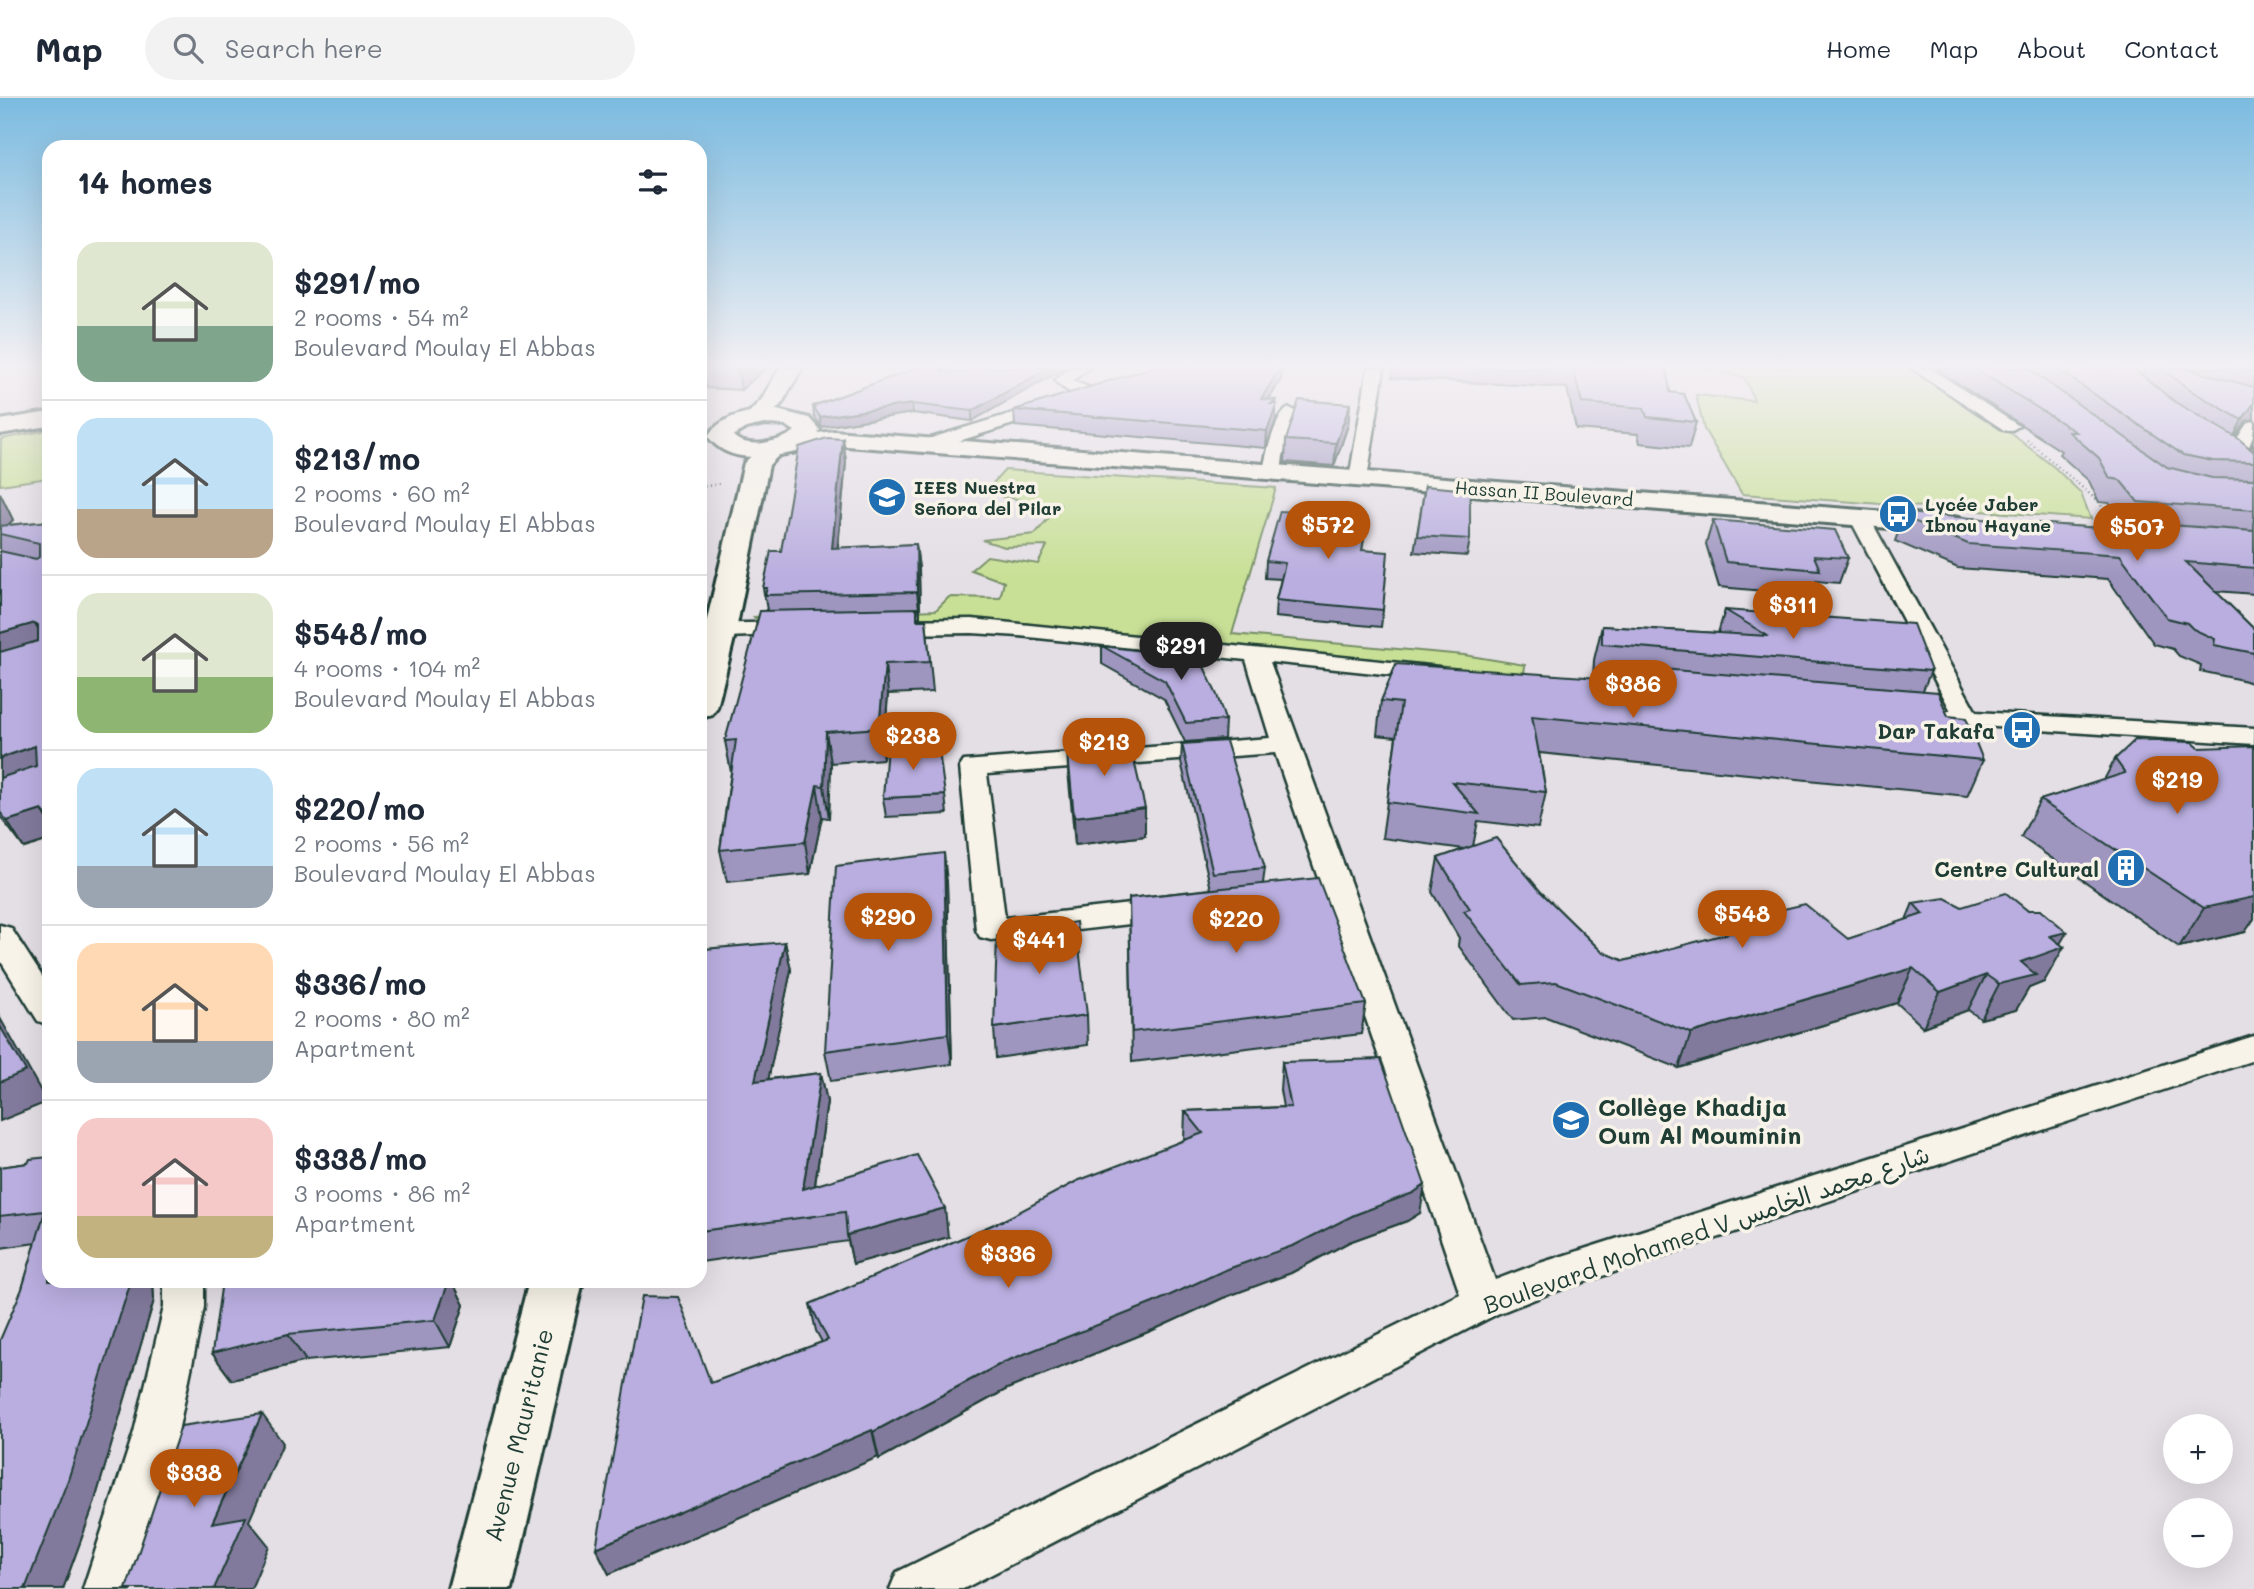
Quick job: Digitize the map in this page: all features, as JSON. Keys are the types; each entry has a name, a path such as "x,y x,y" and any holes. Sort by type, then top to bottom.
{"main road":[{"path":"720,438 728,445 776,447"},
{"path":"707,653 710,630 776,447 787,438"},
{"name":"Hassan II Boulevard","path":"776,447 834,438 1978,527"},
{"name":"Avenue Mauritanie","path":"480,1589 554,1288"}],"street":[{"path":"924,446 951,438"},
{"path":"1272,472 1273,456 1280,438"},
{"path":"1358,479 1366,438"},
{"path":"2234,456 2246,438"},
{"path":"1859,517 1968,720"},
{"path":"867,627 972,625 1453,674"},
{"path":"710,630 815,628"},
{"path":"1256,656 1285,745 1483,1302"},
{"path":"1912,716 2254,736"},
{"path":"1198,907 990,930 973,767 1285,745"},
{"path":"1254,901 1337,892"},
{"path":"0,934 42,1002"},
{"name":"Boulevard Mohamed V شارع محمد الخامس","path":"914,1589 1483,1302 1550,1277 2254,1048"},
{"path":"107,1589 156,1432 184,1307 184,1288"}],"path":[{"path":"2024,438 2099,502 2108,516"}],"green space":[{"path":"42,438 42,479 0,485 1,439"},
{"path":"1709,438 2016,438 2081,493 2091,519 1742,494"},
{"path":"1005,470 1276,488 1232,634 1464,655 1525,665 1524,675 981,619 759,623 754,617 936,610 949,597 1000,598 1004,582 971,570 987,556 1038,564 1047,546 1005,547 982,540 1035,534 1060,505 1002,497 993,483"}],"building":[{"path":"827,438 843,439 832,548 916,544 917,592 765,595 767,588 763,588 771,551 781,551 799,447"},
{"path":"1287,438 1338,438 1336,443 1286,440"},
{"path":"2075,438 2125,438 2167,467 2212,478 2254,479 2254,510 2138,502 2120,480 2110,478 2099,458"},
{"path":"2158,438 2237,438 2254,452 2254,462 2213,461 2183,455"},
{"path":"1425,486 1470,490 1470,539 1417,536"},
{"path":"1280,511 1367,518 1362,550 1388,552 1383,610 1276,600 1285,563 1266,561"},
{"path":"1905,513 2163,533 2155,524 2254,531 2254,568 2186,562 2254,629 2254,653 2214,645 2215,639 2193,629 2187,623 2167,618 2120,555 1968,544 1904,517"},
{"path":"1713,520 1835,530 1848,558 1814,556 1820,570 1726,562"},
{"path":"42,522 42,810 7,821 0,812 0,778 36,766 35,746 0,758 0,652 38,641 38,625 35,623 0,633 0,551 36,559 39,557 39,543 0,534 0,526"},
{"path":"917,608 917,620 926,620 930,662 885,664 879,728 826,732 824,786 817,785 805,842 720,850 736,740 725,741 760,611"},
{"path":"1725,610 1913,624 1931,671 1602,644 1602,626 1768,636"},
{"path":"1102,646 1200,658 1225,720 1186,723 1165,681"},
{"path":"1396,664 1600,678 1601,664 1938,692 1948,716 1966,718 1983,760 1532,716 1546,792 1452,782 1479,814 1387,802 1401,703 1381,701"},
{"path":"1129,739 1145,808 1074,817 1067,743"},
{"path":"2135,740 2192,742 2199,748 2254,746 2254,897 2204,908 2040,800 2125,773 2115,759"},
{"path":"1226,741 1265,868 1213,873 1182,744"},
{"path":"938,744 945,795 883,798 887,746"},
{"path":"1496,838 1541,892 1601,951 1624,961 1771,922 1763,914 1805,904 1848,939 1923,914 1913,903 1945,898 1962,907 2006,893 2027,910 2041,910 2067,932 2050,936 2064,947 2021,962 2036,975 1999,984 1986,975 1940,992 1913,968 1691,1033 1556,982 1521,985 1464,911 1470,909 1438,858"},
{"path":"944,853 948,1034 825,1051 836,866"},
{"path":"1318,878 1366,1004 1132,1032 1129,898"},
{"path":"1076,922 1087,1015 994,1028 997,936"},
{"path":"785,942 755,1081 821,1073 803,1189 917,1155 945,1208 847,1235 845,1212 707,1230 707,949"},
{"path":"0,1026 26,1071 0,1082"},
{"path":"1381,1059 1425,1185 1413,1193 1354,1215 1295,1245 1225,1270 1153,1303 1004,1362 873,1432 872,1430 596,1548 642,1296 678,1297 711,1383 828,1340 810,1304 1006,1219 1077,1181 1203,1133 1185,1111 1291,1107 1282,1062"},
{"path":"42,1158 42,1211 0,1216 0,1167 28,1163 30,1159"},
{"path":"42,1221 42,1288 129,1288 68,1480 25,1589 0,1589 0,1340 22,1289"},
{"path":"221,1288 446,1288 435,1320 288,1334 212,1353"},
{"path":"262,1414 212,1523 246,1517 214,1589 126,1589 181,1426"}],"place":[{"name":"IEES Nuestra Señora del Pilar","path":"887,497"},
{"name":"Lycée Jaber Ibnou Hayane","path":"1898,514"},
{"name":"Dar Takafa","path":"2022,730"},
{"name":"Centre Cultural","path":"2126,868"},
{"name":"Collège Khadija Oum Al Mouminin","path":"1571,1120"}]}
